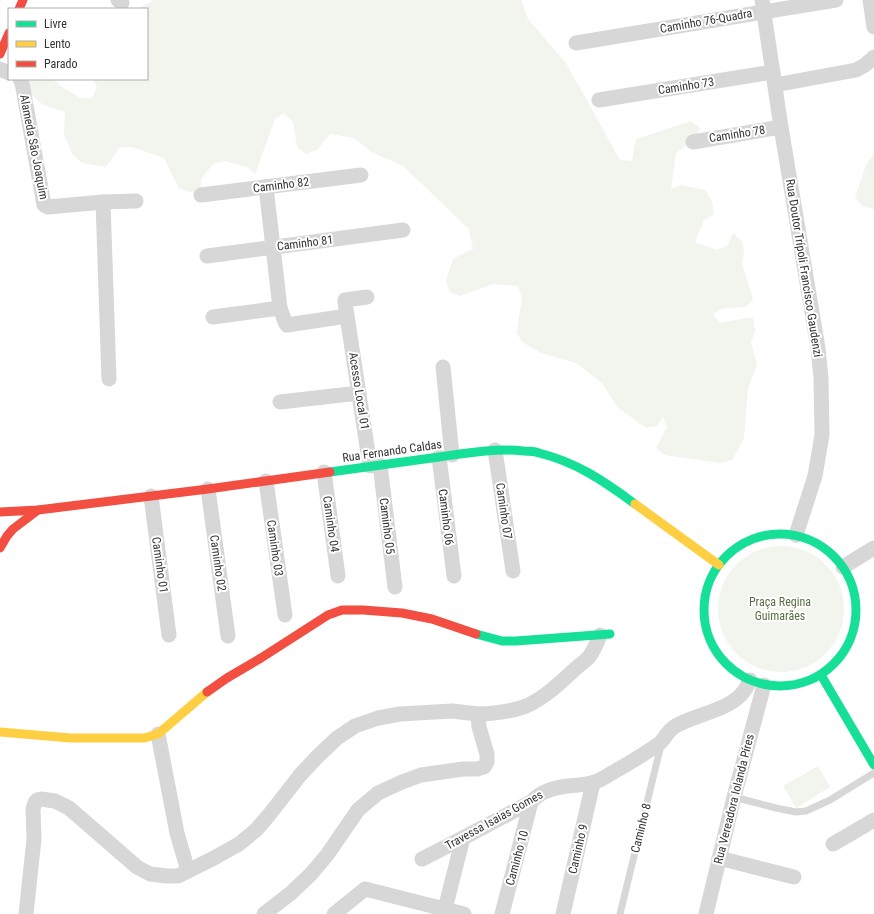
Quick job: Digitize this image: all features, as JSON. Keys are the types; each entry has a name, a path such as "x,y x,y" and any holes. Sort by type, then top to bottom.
{"street":[{"name":"Caminho 76-Quadra","path":"576,43 762,6 836,0"},
{"path":"870,0 874,27"},
{"name":"Rua Doutor Trípoli Francisco Gaudenzi","path":"762,6 818,348 821,378 821,442 815,476 796,535"},
{"path":"0,54 8,35"},
{"name":"Caminho 73","path":"599,100 774,78 856,70 874,57"},
{"name":"Alameda São Joaquim","path":"20,80 44,205 48,207 103,202 136,201"},
{"name":"Caminho 78","path":"693,142 781,127"},
{"name":"Caminho 82","path":"201,195 361,175"},
{"path":"266,187 280,308 287,325 347,316 344,302 345,300 367,297"},
{"path":"103,202 109,379"},
{"name":"Caminho 81","path":"207,256 403,230"},
{"path":"212,317 280,308"},
{"name":"Acesso Local 01","path":"347,316 359,393 375,466"},
{"name":"Caminho 06","path":"443,367 445,456 454,576"},
{"path":"280,402 359,393"},
{"name":"Rua Fernando Caldas","path":"0,512 38,510 208,489 445,456 495,450 515,450 537,452 579,467 612,487 718,565"},
{"name":"Caminho 07","path":"495,450 513,571"},
{"name":"Caminho 05","path":"375,466 395,587"},
{"name":"Caminho 04","path":"324,472 338,576"},
{"name":"Caminho 03","path":"266,481 285,616"},
{"name":"Caminho 02","path":"208,489 228,636"},
{"name":"Caminho 01","path":"150,496 169,634"},
{"name":"Rua Fernando Caldas","path":"0,548 5,525 19,523 38,510"},
{"path":"781,533 796,535 823,547 834,556 843,567 852,584 856,603 856,622 845,651 830,668 821,675 808,682 794,685 779,686 757,682 734,670 720,656 710,639 705,620 704,601 709,582 718,565 727,554 738,546 751,539 766,535 781,533"},
{"path":"843,567 874,548"},
{"path":"0,732 71,738 144,738 158,734 210,688 328,615 342,610 402,613 432,619 485,637 502,641 605,635"},
{"path":"26,914 34,839 33,809 37,800 42,799 55,801 69,808 137,867 150,874 178,876 239,844 256,830 301,774 318,756 337,738 355,726 378,718 400,714 452,711 488,714 525,706 537,700 556,686 588,657 605,635"},
{"path":"821,675 874,765"},
{"name":"Travessa Isaias Gomes","path":"422,859 531,802 538,795 547,790 592,783 641,756 662,741 667,733 674,727 721,708 735,700 757,682"},
{"name":"Rua Vereadora Iolanda Píres","path":"706,914 734,797 757,682"},
{"path":"264,914 291,893 311,874 327,855 358,810 378,793 421,775 463,769 477,769 484,766 487,762 487,754 479,727 478,714"},
{"path":"158,734 177,833 188,872"},
{"name":"Caminho 9","path":"563,914 592,783"},
{"name":"Caminho 10","path":"502,914 531,802"},
{"path":"833,844 874,820"},
{"path":"445,909 463,838"},
{"path":"719,858 794,878"},
{"path":"334,914 365,889 464,914"}],"lane":[{"name":"Caminho 8","path":"620,914 662,741"},
{"path":"734,797 796,812 806,811 830,800 874,772"}],"green space":[{"path":"154,0 521,0 528,19 566,63 620,160 632,161 636,139 691,121 700,128 695,139 676,153 671,189 681,185 705,190 712,201 714,214 704,220 695,242 717,250 728,245 733,233 742,241 744,252 742,264 753,299 746,307 724,308 713,314 720,323 753,317 755,331 751,342 757,365 748,388 744,438 733,459 722,463 664,455 656,448 667,427 663,417 657,426 646,428 617,407 603,384 576,363 541,353 522,342 517,332 522,297 518,286 493,284 460,296 450,292 446,281 453,259 473,249 469,229 403,166 372,152 354,138 330,134 317,150 306,154 297,147 293,122 284,113 275,119 255,174 247,167 225,161 213,164 201,179 201,191 191,192 179,189 164,158 132,147 120,147 106,167 82,163 73,155 64,134 65,112 43,105 34,97 21,80 54,80 59,85 80,98 92,98 97,88 93,80 148,80 148,8 140,8"},
{"path":"874,153 874,209 862,206 855,197 866,165"},
{"name":"Praça Regina Guimarães","path":"787,546 811,553 826,564 837,579 843,597 843,621 837,639 826,654 811,665 793,671 775,672 751,665 736,654 725,639 719,621 718,603 725,579 736,564 751,553 769,547"},
{"path":"818,766 830,787 796,808 783,786"}],"traffic: fast":[{"path":"330,472 481,451 532,451 565,462 589,473 635,504"},
{"path":"773,534 787,534 802,537 816,543 834,556 847,574 853,588 856,610 853,632 847,646 834,664 816,677 802,683 787,686 773,686 758,683 744,677 732,669 721,658 713,646 707,632 704,617 704,603 707,588 713,574 721,562 732,551 744,543 758,537 773,534"},
{"path":"476,634 502,641 610,634"},
{"path":"821,675 874,765"}],"traffic: slow":[{"path":"635,504 719,565"},
{"path":"0,732 71,738 144,738 158,734 207,692"}],"traffic: jam":[{"path":"19,8 23,0"},
{"path":"0,54 8,35"},
{"path":"0,512 38,510 330,472"},
{"path":"0,548 13,529 38,510"},
{"path":"207,692 328,615 342,610 402,613 432,619 476,634"}]}
